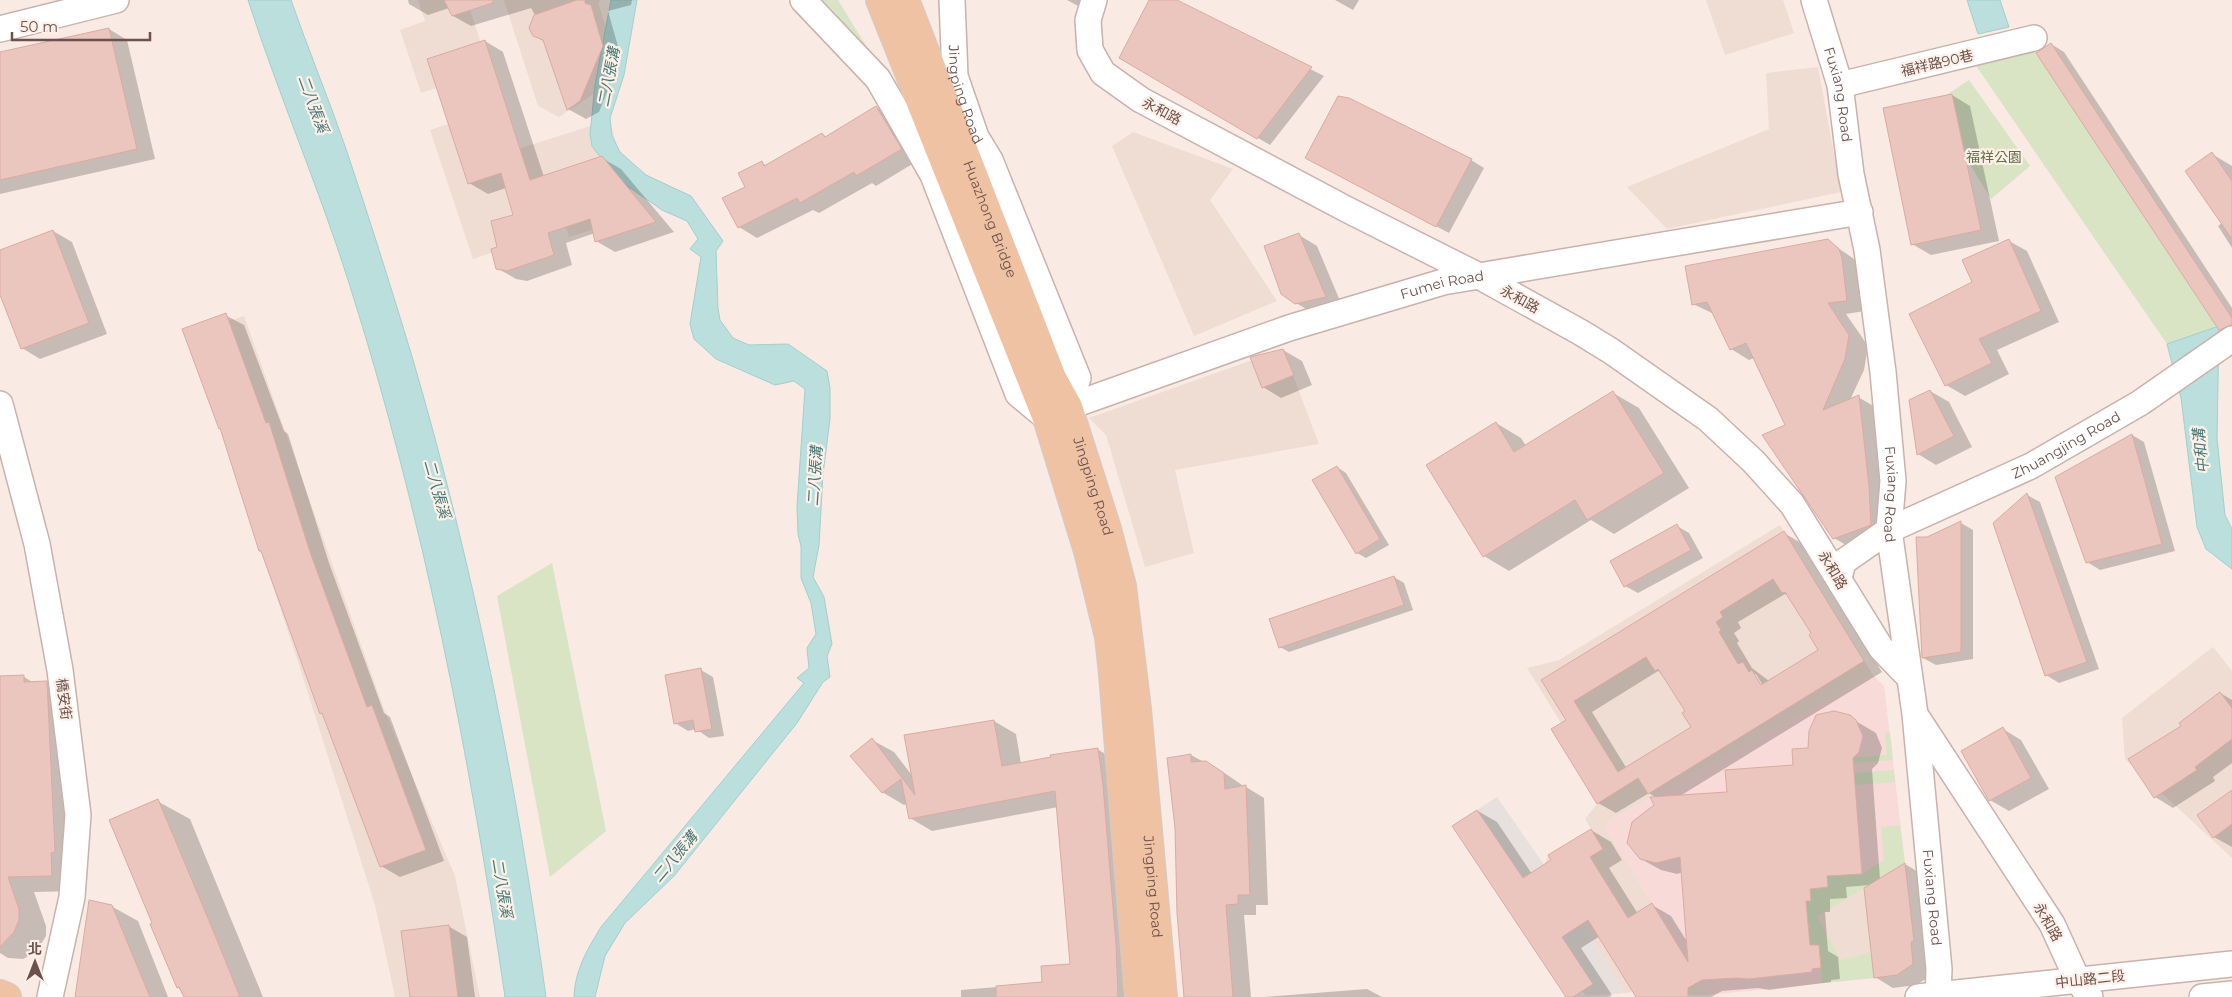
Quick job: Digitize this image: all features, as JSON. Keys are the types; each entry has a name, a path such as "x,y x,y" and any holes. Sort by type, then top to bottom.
{"main road":[{"name":"Huazhong Bridge","path":"880,0 1043,382 1058,413"},
{"name":"Huazhong Bridge","path":"905,0 1043,382"},
{"name":"Jingping Road","path":"1058,413 1088,552 1109,637 1119,731 1139,997"},
{"name":"Jingping Road","path":"1058,413 1107,529 1122,586 1136,709 1163,997"},
{"path":"0,994 7,997"}],"street":[{"path":"0,29 116,0"},
{"path":"803,0 878,79 933,175 1018,394 1058,413"},
{"name":"Jingping Road","path":"952,0 955,76 976,137 990,160 1078,378 1058,413"},
{"name":"永和路","path":"1094,0 1088,20 1090,50 1103,73 1141,100 1346,209 1477,275 1611,352 1708,420 1754,461 1792,504 1881,648 1910,677"},
{"name":"Fuxiang Road","path":"1814,0 1840,85 1851,174 1867,250 1884,391 1893,481 1889,530 1915,714 1939,969 1931,996"},
{"name":"福祥路90巷","path":"1840,85 2034,38"},
{"name":"Fumei Road","path":"1058,413 1289,328 1443,282 1477,275 1546,267 1860,212"},
{"name":"Zhuangjing Road","path":"1839,578 1843,562 1889,530 2031,466 2140,403 2232,339"},
{"name":"橋安街","path":"0,404 37,544 60,670 78,815 72,897 50,997"},
{"name":"永和路","path":"1915,714 2052,924 2084,989"},
{"name":"中山路二段","path":"1931,996 2084,989 2232,964"},
{"path":"2202,997 2232,994"}],"shaded area":[{"path":"418,0 487,0 469,6 515,150 609,120 639,215 569,237 561,211 521,243 473,259 430,130 472,116 460,80 421,93 400,30 425,21"},
{"path":"504,0 601,0 598,3 607,30 595,93 559,117 538,106"},
{"path":"1706,0 1783,0 1794,33 1725,55"},
{"path":"1818,67 1841,192 1667,229 1627,187 1769,129 1766,73"},
{"path":"1133,132 1233,169 1210,200 1277,301 1194,336 1112,146"},
{"path":"244,316 385,712 455,876 480,997 395,997 375,905 299,665 189,333"},
{"path":"1283,349 1319,444 1175,470 1194,553 1145,567 1106,435 1089,418"},
{"path":"1780,525 1873,675 1609,821 1607,830 1709,995 1636,997 1633,992 1624,993 1594,942 1594,937 1545,864 1548,855 1591,829 1585,819 1597,804 1551,729 1561,723 1527,668 1559,660"},
{"path":"2213,647 2232,671 2232,858 2125,759 2122,718"},
{"path":"1873,675 1884,686 1905,863 1817,917 1841,960 1871,952 1874,978 1709,995 1607,830 1609,821"},
{"path":"1497,797 1594,937 1594,942 1624,993 1586,996 1582,991 1573,997 1566,997 1452,826"},
{"path":"1905,863 1914,941 1911,942 1913,964 1897,975 1874,978 1871,952 1841,960 1817,917"}],"green space":[{"path":"811,0 838,0 887,80"},
{"path":"2031,43 2219,326 2167,344 1972,60"},
{"name":"福祥公園","path":"1969,80 2030,166 1991,199 1933,104"},
{"path":"552,563 606,831 550,877 497,596"},
{"path":"1890,732 1893,760 1853,763 1853,758 1887,755 1885,733"},
{"path":"1894,770 1895,782 1855,785 1854,773"},
{"path":"1900,825 1905,863 1817,917 1841,960 1871,952 1874,978 1822,983 1819,945 1810,945 1806,901 1811,901 1810,889 1828,887 1827,876 1862,874 1884,860 1881,827"}],"water":[{"name":"二八張溪","path":"248,0 291,0 345,146 411,353 454,512 490,672 521,834 546,997 505,997 460,727 442,637 400,459 349,283"},
{"name":"二八張溝","path":"611,0 637,0 624,75 610,118 612,136 620,152 646,175 691,196 723,241 716,251 718,308 720,320 733,338 749,345 788,344 827,371 830,388 830,419 823,474 819,545 813,577 824,597 832,644 827,656 830,677 823,682 797,723 674,876 625,923 605,956 595,997 574,997 579,969 601,927 804,683 797,678 809,668 807,648 816,634 811,603 801,578 801,546 798,534 797,506 805,389 794,381 775,385 716,359 694,339 690,324 701,257 690,249 698,239 687,221 662,210 616,178 592,146 590,134 595,85"},
{"path":"1967,0 2000,0 2009,27 1978,34"},
{"name":"中和溝","path":"2219,326 2217,438 2225,515 2232,529 2232,569 2206,549 2197,527 2181,398 2167,344"}],"building":[{"path":"444,0 493,0 493,3 452,16"},
{"path":"577,0 585,0 585,3 591,5 603,46 580,101 567,110 543,40 533,36 529,28 534,15"},
{"path":"1149,0 1177,0 1312,67 1257,139 1119,58"},
{"path":"109,28 137,149 0,180 0,52"},
{"path":"485,40 530,180 602,156 656,222 595,242 590,219 548,233 554,255 507,271 496,269 491,249 497,247 491,221 513,215 501,173 468,184 427,59"},
{"path":"2051,43 2232,318 2232,325 2219,330 2036,53"},
{"path":"1952,94 1981,230 1911,245 1883,108"},
{"path":"1338,96 1349,98 1472,159 1436,227 1305,158"},
{"path":"876,106 902,149 856,176 854,172 800,203 797,198 738,228 722,198 745,187 738,173 762,161 764,166 822,133 825,137"},
{"path":"2212,152 2232,181 2232,239 2185,171"},
{"path":"53,230 89,323 21,349 0,295 0,250"},
{"path":"1299,233 1326,297 1295,304 1281,294 1264,246"},
{"path":"1828,239 1839,249 1842,258 1847,301 1828,303 1849,335 1845,359 1823,410 1859,395 1869,486 1871,525 1833,539 1762,435 1785,425 1746,343 1730,350 1707,302 1692,305 1685,266"},
{"path":"2009,239 2041,311 1979,339 1992,363 1945,386 1909,314 1972,282 1962,260"},
{"path":"226,313 266,423 269,422 310,552 367,707 372,705 426,850 380,867 322,713 320,714 261,551 259,551 220,428 182,329"},
{"path":"1283,349 1294,375 1262,388 1250,357"},
{"path":"1930,390 1954,436 1917,455 1909,400"},
{"path":"1613,391 1664,473 1587,520 1575,500 1483,557 1426,465 1496,422 1514,452"},
{"path":"2132,434 2162,544 2086,563 2055,477"},
{"path":"1337,466 1380,539 1356,554 1312,480"},
{"path":"2027,493 2087,662 2045,676 1993,523"},
{"path":"1961,521 1961,652 1922,658 1916,537 1927,537"},
{"path":"1677,524 1691,550 1624,587 1610,561"},
{"path":"1784,531 1864,661 1648,794 1638,778 1597,804 1551,729 1566,720 1541,680","holes":["1773,579 1782,593 1785,592 1811,633 1809,635 1818,650 1761,685 1752,670 1749,672 1743,662 1738,664 1719,632 1721,630 1716,622 1723,617 1720,612","1646,657 1655,671 1658,669 1664,678 1685,711 1682,713 1691,727 1618,772 1574,701"]},
{"path":"1394,576 1404,605 1279,648 1269,619"},
{"path":"701,668 712,729 695,732 693,720 674,724 665,675"},
{"path":"24,675 24,682 47,681 55,852 51,853 52,876 8,877 19,909 19,920 14,932 0,947 0,676"},
{"path":"2220,692 2232,708 2232,739 2195,767 2197,770 2154,798 2128,759 2181,726 2179,723"},
{"path":"1834,711 1850,715 1856,720 1863,736 1859,752 1853,758 1862,874 1827,876 1828,887 1810,889 1811,901 1806,901 1810,945 1819,945 1821,968 1812,969 1812,972 1749,979 1702,980 1688,988 1688,997 1636,997 1588,920 1562,937 1593,984 1573,997 1566,997 1452,826 1477,810 1523,878 1551,860 1548,855 1591,829 1603,849 1590,857 1628,918 1652,903 1688,962 1680,857 1656,863 1640,859 1627,843 1632,822 1654,805 1650,797 1727,792 1725,770 1793,765 1792,749 1808,748 1809,731 1816,715"},
{"path":"994,720 1002,766 1051,757 1050,755 1098,748 1103,785 1116,944 1118,997 996,997 996,986 1042,982 1041,966 1070,964 1055,791 909,819 901,779 882,793 850,756 872,738 915,795 904,735"},
{"path":"2003,727 2031,778 1989,801 1961,751"},
{"path":"1191,754 1191,762 1206,761 1224,773 1225,789 1246,785 1250,895 1238,895 1238,904 1226,905 1233,997 1184,997 1177,913 1175,828 1167,758"},
{"path":"2232,790 2232,824 2213,838 2197,815"},
{"path":"158,799 240,997 184,997 179,987 177,988 150,924 152,923 109,820"},
{"path":"1905,863 1914,941 1911,942 1913,964 1897,975 1874,978 1864,888"},
{"path":"89,900 112,905 150,997 75,997"},
{"path":"449,925 458,997 410,997 401,931"}]}
